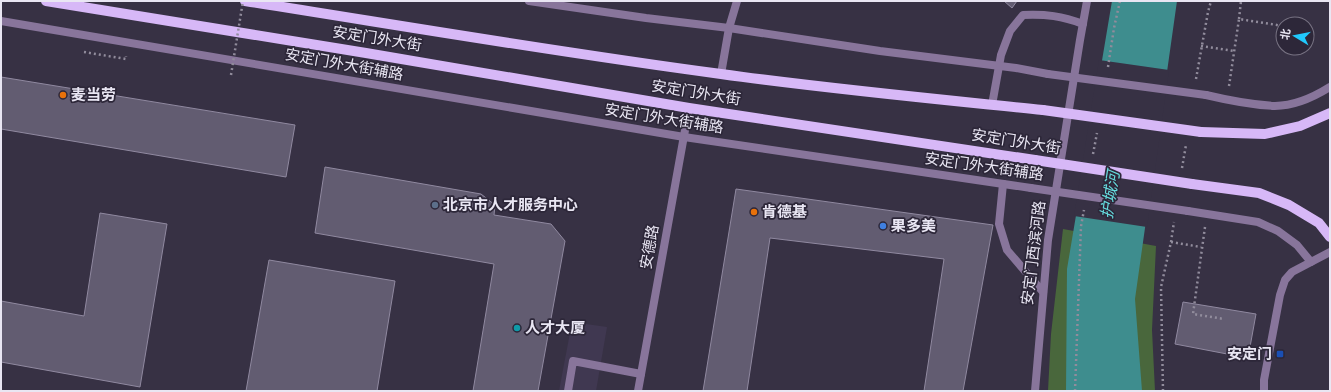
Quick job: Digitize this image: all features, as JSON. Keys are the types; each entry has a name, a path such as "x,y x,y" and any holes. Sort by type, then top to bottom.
{"main road":[{"name":"安定门外大街","path":"46,1 374,54 689,108 1259,193 1289,205 1319,223 1330,236"},
{"name":"安定门外大街","path":"244,1 720,74 871,93 1043,110 1201,132 1265,134 1300,126 1330,113"}],"street":[{"path":"529,1 1276,106 1297,102 1319,94 1330,87"},
{"path":"720,74 729,28 737,1"},
{"name":"安定门西滨河路","path":"1035,391 1048,240 1087,1"},
{"path":"992,105 1001,55 1010,31 1023,15 1065,18 1083,24"},
{"name":"安定门外大街辅路","path":"1,21 684,137 1258,222 1278,231 1297,245 1310,262"},
{"name":"安德路","path":"638,391 689,108"},
{"path":"1003,184 999,224 1006,250 1043,292"},
{"path":"1264,391 1264,380 1279,302 1285,280 1292,272 1330,252"},
{"path":"568,391 573,361 641,374"}],"path":[{"path":"231,74 244,1"},
{"path":"1108,70 1114,28 1120,1"},
{"path":"1227,100 1239,19 1240,1"},
{"path":"1239,19 1275,25"},
{"path":"1201,46 1234,51"},
{"path":"1093,156 1097,132"},
{"path":"1075,391 1081,226 1085,203"},
{"path":"1205,226 1193,314 1224,319"},
{"path":"1171,242 1201,247"}],"shaded area":[{"path":"1063,229 1156,246 1152,330 1155,391 1048,391 1051,334"},
{"path":"572,322 607,327 596,391 559,391"}],"water":[{"name":"护城河","path":"1112,1 1177,1 1135,299 1142,391 1066,391 1067,269"}],"pier":[{"path":"1099,60 1169,70 1147,227 1074,216"}],"building":[{"path":"1004,1 1017,1 1012,8"},
{"path":"1,77 295,125 286,177 1,129"},
{"name":"人才大厦","path":"325,167 481,194 495,205 494,215 551,224 565,241 538,391 473,391 494,264 315,233"},
{"path":"736,189 993,225 963,391 924,391 944,259 770,238 747,391 703,391"},
{"path":"100,213 167,224 140,387 1,362 1,301 84,316"},
{"path":"269,260 395,281 377,391 246,391"},
{"path":"1183,302 1256,314 1248,358 1175,344"}],"place":[{"name":"麦当劳","path":"63,95"},
{"name":"北京市人才服务中心","path":"435,205"},
{"name":"肯德基","path":"754,212"},
{"name":"果多美","path":"883,226"},
{"name":"人才大厦","path":"517,328"},
{"name":"安定门","path":"1280,354"}]}
